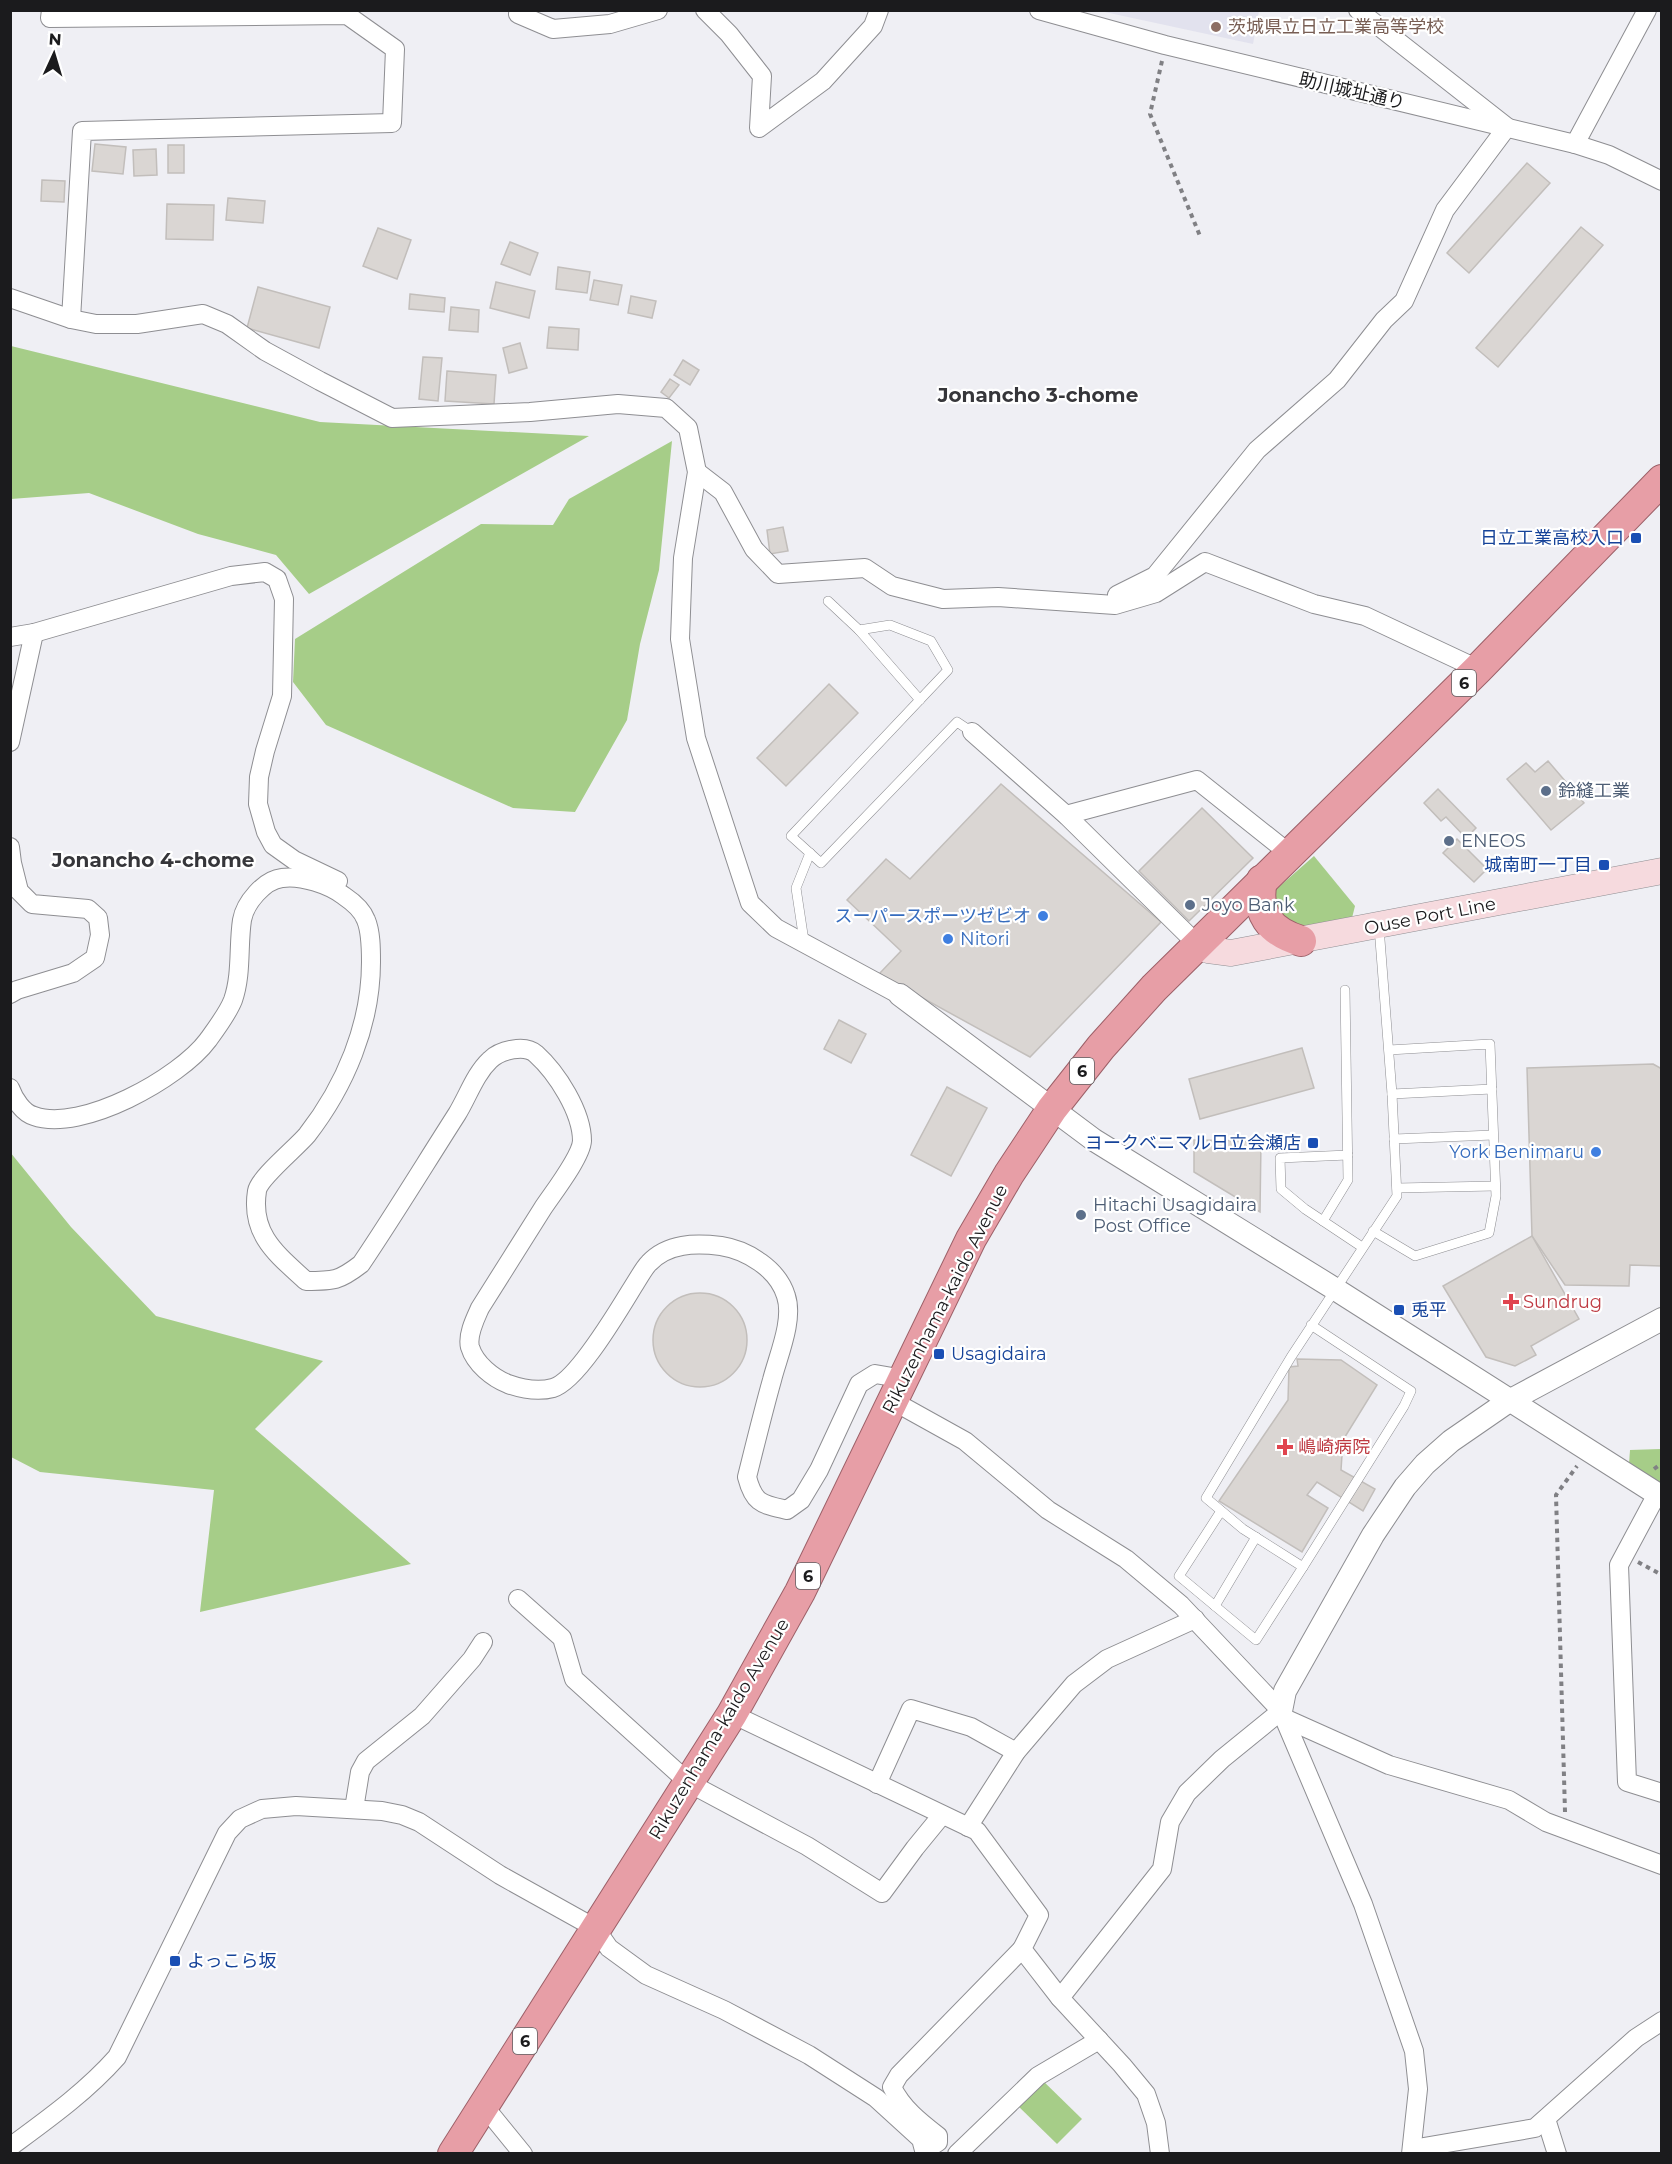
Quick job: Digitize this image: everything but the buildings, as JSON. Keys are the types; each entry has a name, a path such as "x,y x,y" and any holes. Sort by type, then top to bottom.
{"highway":[{"name":"Rikuzenhama-kaido Avenue","path":"453,2154 732,1714 800,1592 971,1239 1009,1174 1052,1109 1101,1047 1140,1003 1478,669 1662,480"},
{"path":"1262,880 1259,892 1265,917 1275,929 1288,937 1301,940"}],"main road":[{"name":"Ouse Port Line","path":"1198,945 1208,950 1231,953 1662,871"}],"street":[{"path":"51,10 50,18 347,15 395,49 392,123 82,131 71,319"},
{"path":"518,14 553,29 610,24 658,10"},
{"path":"705,10 729,34 762,76 759,128 823,81 873,26 879,10"},
{"name":"助川城址通り","path":"1040,10 1166,45 1575,144 1609,155 1662,181"},
{"path":"1099,604 1155,576 1257,450 1337,380 1383,320 1404,301 1444,210 1507,127 1358,10"},
{"path":"1575,144 1647,10"},
{"path":"10,298 71,319 96,324 137,324 203,314 227,324 265,351 320,381 392,417 530,412 618,404 666,408 688,428 697,472 682,558 680,639 696,738 750,903 776,928 804,941 900,995 1094,1140 1335,1289 1659,1495 1619,1565 1627,1782 1662,1793"},
{"path":"697,472 723,492 754,549 778,574 865,568 892,586 943,599 998,597 1115,605 1156,593 1205,562 1314,604 1365,616 1478,669"},
{"path":"10,638 231,576 265,572 277,579 284,598 282,696 259,777 258,804 266,832 273,845 294,860 325,873 352,889 365,907 371,949 371,982 367,1008 353,1056 332,1100 305,1137 257,1188 256,1211 261,1231 272,1250 306,1281 343,1278 361,1264 491,1058 506,1051 520,1049 534,1052 547,1065 565,1091 578,1116 582,1143 567,1172 480,1308 471,1329 470,1347 482,1367 498,1380 516,1387 536,1390 555,1387 573,1373 591,1350 649,1263 669,1249 692,1244 735,1248 759,1262 776,1276 787,1297 787,1324 747,1477 751,1493 762,1504 787,1510 801,1500 819,1470 859,1384 875,1374 965,1441 1048,1510 1126,1559 1181,1605 1282,1714 1363,1904 1414,2051 1418,2089 1412,2151 1535,2128 1636,2038 1662,2021"},
{"path":"10,742 34,633"},
{"path":"972,732 1066,815 1198,945"},
{"path":"1066,815 1197,780 1290,854"},
{"path":"10,847 19,891 33,904 88,909 98,918 100,935 94,958 74,973 10,994"},
{"path":"10,1088 14,1098 31,1116 51,1120 84,1115 122,1103 172,1074 207,1042 232,1001 240,960 242,918 262,887 281,878 309,880 335,888 357,905 366,920"},
{"path":"1060,1998 1162,1869 1170,1822 1187,1793 1222,1759 1282,1714 1285,1691 1318,1630 1373,1535 1405,1487 1425,1464 1451,1441 1509,1401 1662,1319"},
{"path":"518,1599 562,1638 574,1679 689,1783 807,1846 882,1893 942,1815"},
{"path":"968,1827 1016,1752 1074,1684 1107,1659 1195,1619"},
{"path":"354,1809 360,1772 366,1761 422,1716 472,1659 483,1642"},
{"path":"877,1784 911,1709 971,1726 1016,1752"},
{"path":"10,2147 68,2103 103,2072 117,2056 227,1833 240,1819 262,1809 296,1806 354,1809 402,1815 418,1822 500,1875 595,1928 609,1948 646,1975 724,2010 809,2055 876,2098 923,2146 935,2144 938,2142 938,2136 911,2114 892,2087 899,2075 1022,1949 1039,1915 977,1831 732,1714"},
{"path":"1282,1714 1389,1765 1509,1800 1546,1822 1662,1865"},
{"path":"1022,1949 1060,1998 1146,2094 1156,2123 1160,2154"},
{"path":"957,2154 1038,2076 1099,2040"},
{"path":"484,2106 523,2154"},
{"path":"1546,2119 1557,2154"}],"lane":[{"path":"828,601 859,630 920,700"},
{"path":"859,630 890,625 931,640 948,670 791,836 821,863 957,722 972,732"},
{"path":"804,941 796,888 810,853"},
{"path":"1303,1567 1243,1529 1206,1498 1311,1325 1397,1196 1379,926"},
{"path":"1323,1221 1348,1180 1344,990"},
{"path":"1373,1231 1415,1256 1489,1233 1496,1196 1490,1044 1389,1050"},
{"path":"1392,1094 1492,1089"},
{"path":"1394,1139 1493,1135"},
{"path":"1348,1155 1280,1158 1281,1189 1305,1209 1362,1247"},
{"path":"1396,1188 1495,1186"},
{"path":"1221,1511 1179,1576 1256,1640 1404,1406 1411,1391 1311,1325"},
{"path":"1215,1606 1256,1538"}],"path":[{"path":"1166,45 1150,114 1200,236"},
{"path":"1565,1829 1556,1495 1587,1450"},
{"path":"1624,1555 1662,1575"}],"shaded area":[{"name":"茨城県立日立工業高等学校","path":"1100,11 1259,11 1253,44"}],"green space":[{"path":"11,346 320,422 589,436 309,594 276,555 198,534 89,493 11,499"},
{"path":"672,441 659,570 640,644 627,720 575,812 513,808 326,725 293,682 295,639 481,524 553,525 569,499"},
{"path":"1314,856 1355,906 1351,922 1301,932 1278,914 1272,893"},
{"path":"10,1152 71,1227 156,1316 323,1361 255,1429 411,1564 200,1612 214,1490 40,1472 11,1457"},
{"path":"1661,1449 1661,1484 1629,1464 1630,1450"},
{"path":"1038,2076 1082,2119 1057,2144 1013,2101"}],"place":[{"name":"茨城県立日立工業高等学校","path":"1216,27"},
{"name":"日立工業高校入口","path":"1636,538"},
{"name":"鈴縫工業","path":"1546,791"},
{"name":"ENEOS","path":"1449,841"},
{"name":"城南町一丁目","path":"1604,865"},
{"name":"Joyo Bank","path":"1190,905"},
{"name":"スーパースポーツゼビオ","path":"1043,916"},
{"name":"Nitori","path":"948,939"},
{"name":"ヨークベニマル日立会瀬店","path":"1313,1143"},
{"name":"York Benimaru","path":"1596,1152"},
{"name":"Hitachi Usagidaira Post Office","path":"1081,1215"},
{"name":"Sundrug","path":"1511,1302"},
{"name":"兎平","path":"1399,1310"},
{"name":"Usagidaira","path":"939,1354"},
{"name":"嶋崎病院","path":"1285,1447"},
{"name":"よっこら坂","path":"175,1961"}],"district":[{"name":"Jonancho 3-chome","path":"1038,395"},
{"name":"Jonancho 4-chome","path":"153,860"}]}
